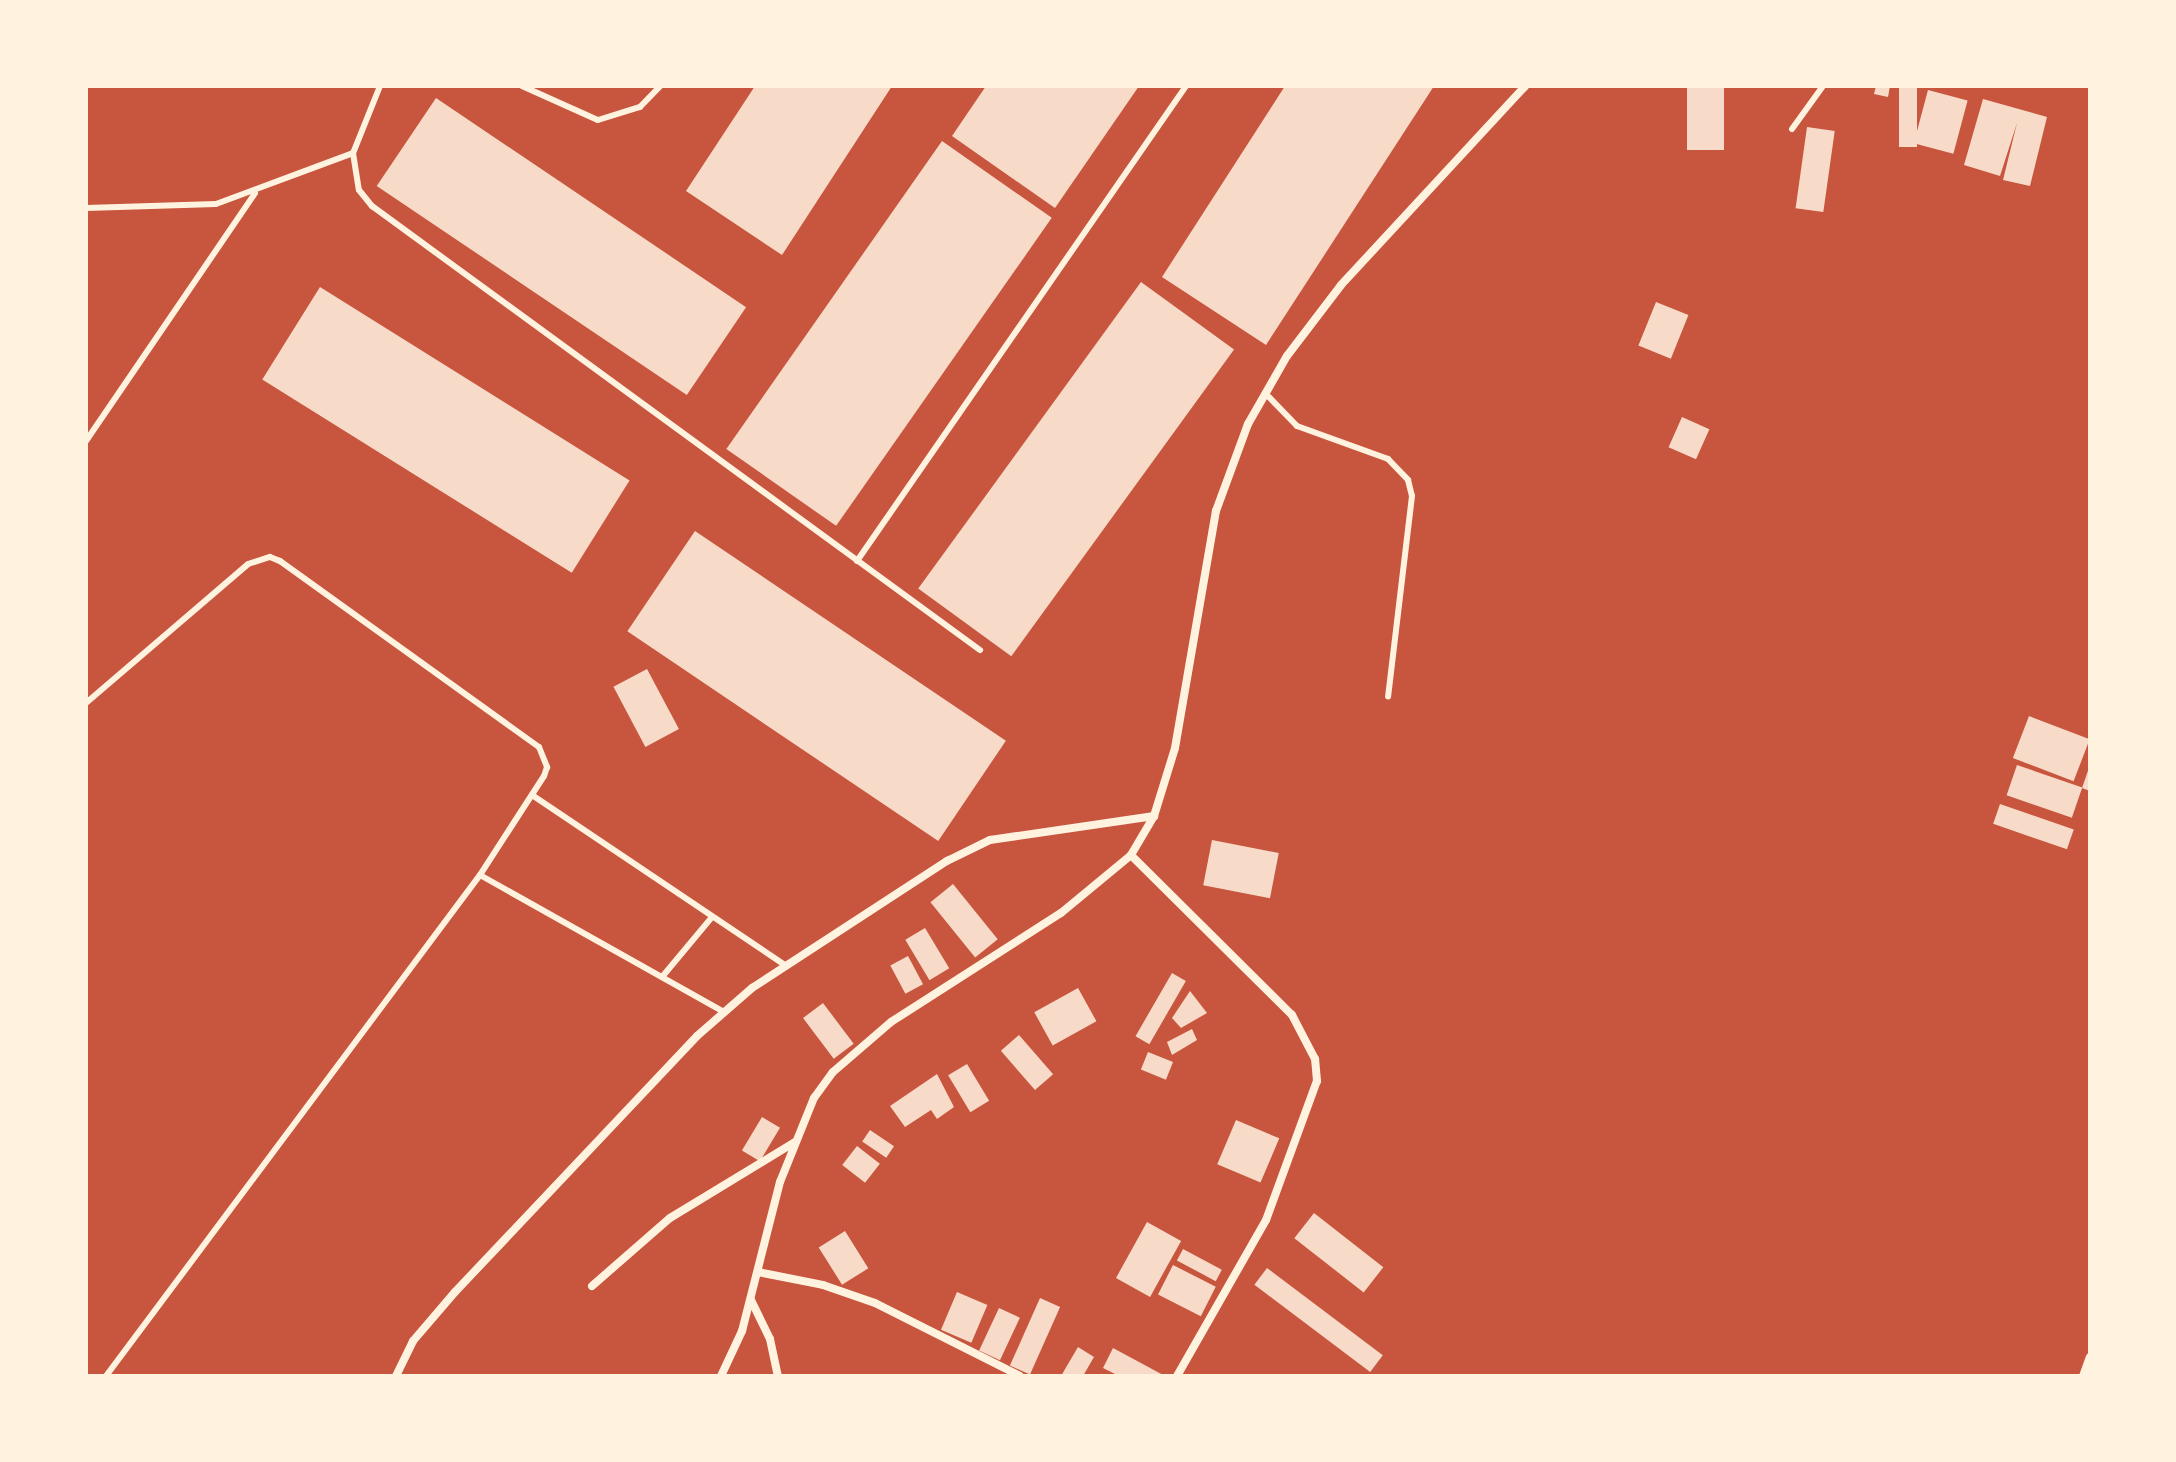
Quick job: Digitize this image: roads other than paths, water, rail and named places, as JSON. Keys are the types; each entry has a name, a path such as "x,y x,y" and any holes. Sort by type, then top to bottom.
{"street":[{"path":"721,1376 751,1300 768,1221 795,1141 814,1098 861,1045 1061,913 1131,855 1154,816 1175,748 1216,511 1248,424 1265,393 1341,285 1525,86"},
{"path":"396,1376 413,1341 455,1292 722,1011 947,861 990,840 1154,816"},
{"path":"1131,855 1292,1015 1315,1059 1317,1081 1266,1220 1177,1376"},
{"path":"592,1286 670,1218 795,1141"},
{"path":"758,1272 823,1285 875,1303 1020,1376"},
{"path":"751,1300 770,1339 778,1376"},
{"path":"2083,1376 2090,1357"}],"lane":[{"path":"380,86 353,153 359,190 372,206 980,650"},
{"path":"522,86 598,120 640,107 660,86"},
{"path":"857,561 1186,86"},
{"path":"1792,129 1823,86"},
{"path":"86,208 188,208 255,193 353,153"},
{"path":"86,441 255,193"},
{"path":"1265,393 1297,426 1388,459 1408,480 1412,496 1388,697"},
{"path":"86,703 248,564 270,557 539,747 547,767 480,875 106,1376"},
{"path":"532,795 786,966"},
{"path":"480,875 722,1011"},
{"path":"662,977 712,917"}]}
